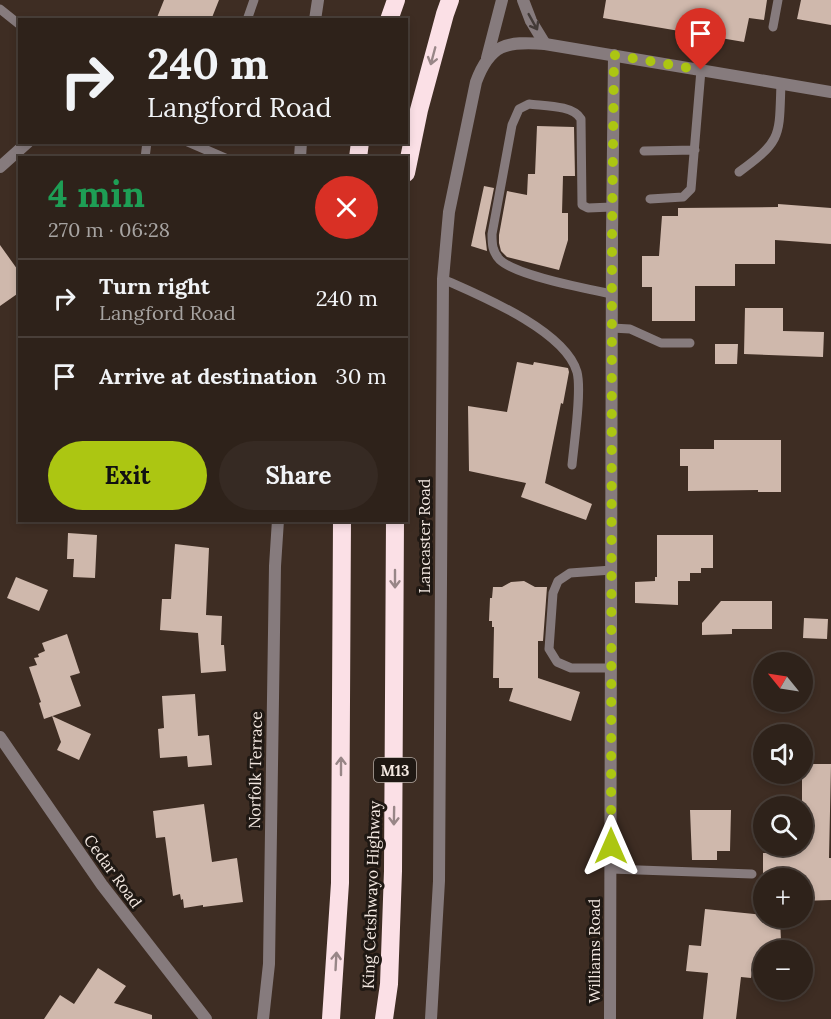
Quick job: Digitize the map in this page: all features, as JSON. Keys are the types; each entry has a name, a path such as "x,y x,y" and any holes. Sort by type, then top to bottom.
{"highway":[{"path":"391,18 396,0"},
{"path":"408,162 418,110 444,14 450,0"},
{"name":"King Cetshwayo Highway","path":"331,1019 340,883 342,522"},
{"name":"King Cetshwayo Highway","path":"384,1019 389,984 393,871 395,522"}],"street":[{"path":"315,18 318,0"},
{"name":"Lancaster Road","path":"431,1019 439,881 443,279 449,212 476,82 486,58 502,0"},
{"path":"523,0 531,21 545,44"},
{"path":"486,58 511,45 545,44 831,92"},
{"name":"Williams Road","path":"610,1019 614,55"},
{"path":"0,167 26,144"},
{"name":"Norfolk Terrace","path":"263,1019 269,964 274,578 278,522"},
{"name":"Cedar Road","path":"0,737 102,885 206,1019"}],"lane":[{"path":"248,18 254,0"},
{"path":"773,27 778,0"},
{"path":"0,9 18,23"},
{"path":"650,199 683,197 689,193 692,181 701,70"},
{"path":"739,172 770,148 779,131 781,83"},
{"path":"612,207 588,208 582,205 581,119 579,115 572,111 529,104 519,109 512,125 494,223 492,243 494,252 499,259 518,269 612,294"},
{"path":"193,144 220,156"},
{"path":"213,153 215,144"},
{"path":"644,151 695,150"},
{"path":"443,279 506,308 533,324 565,352 574,364 579,384 572,465"},
{"path":"612,328 630,329 661,343 690,343"},
{"path":"612,570 570,573 558,581 553,593 549,649 557,662 571,668 612,668"},
{"path":"611,869 752,874"}],"building":[{"path":"164,0 219,0 212,18 157,18"},
{"path":"606,0 767,0 764,20 749,18 744,42 603,18"},
{"path":"801,0 831,0 831,25 797,19"},
{"path":"537,126 574,127 575,176 563,176 562,213 568,213 568,240 559,270 507,257 501,251 499,243 507,191 527,195 528,174 535,174"},
{"path":"484,186 494,188 485,233 487,251 471,246"},
{"path":"778,204 831,208 831,244 775,240 775,264 735,264 735,286 695,286 695,321 652,321 652,287 642,287 642,256 659,256 662,216 678,216 678,208 778,207"},
{"path":"0,245 18,270 18,293 0,306"},
{"path":"745,308 783,308 783,331 824,332 823,357 744,354"},
{"path":"715,344 738,344 737,364 715,364"},
{"path":"517,362 533,365 534,362 568,368 563,404 561,403 545,483 592,504 586,520 521,497 526,483 469,471 468,406 507,412"},
{"path":"714,440 781,440 781,492 688,491 688,466 680,466 680,449 714,449"},
{"path":"68,533 97,535 95,578 73,577 74,559 67,559"},
{"path":"657,535 713,535 713,568 701,568 701,573 690,573 690,581 678,581 678,605 635,603 635,582 655,581 657,577"},
{"path":"175,544 209,548 206,615 222,616 221,645 224,645 226,671 201,673 198,633 160,630 162,599 171,599"},
{"path":"16,577 48,590 39,611 7,598"},
{"path":"524,581 535,587 547,587 543,641 538,641 538,678 580,692 571,721 509,701 513,688 499,688 499,678 493,678 494,627 492,627 492,621 489,621 493,587"},
{"path":"721,601 772,601 772,629 732,629 732,634 702,635 702,623"},
{"path":"804,618 828,619 827,639 803,638"},
{"path":"67,634 80,673 70,676 81,706 44,719 39,703 41,702 29,667 37,665 34,658 39,657 38,654 45,651 42,643"},
{"path":"195,694 198,736 209,735 212,765 188,767 187,756 160,758 158,729 164,728 162,696"},
{"path":"52,716 91,734 79,760 57,750 61,742"},
{"path":"813,764 831,764 829,858 831,858 831,900 813,901 813,868 763,868 763,856 813,856 813,796 802,796 802,784 813,784"},
{"path":"204,804 212,862 237,858 243,902 184,908 180,894 173,896 165,837 156,838 153,811"},
{"path":"690,810 731,810 730,851 717,851 717,860 692,860"},
{"path":"705,909 753,914 753,928 780,928 781,940 753,940 751,978 741,977 736,1019 703,1019 708,973 686,971 689,945 701,946"},
{"path":"98,968 126,986 114,1003 152,1015 152,1019 44,1019 60,995 74,1004"}],"route":[{"path":"611,846 614,55 701,70"}]}
